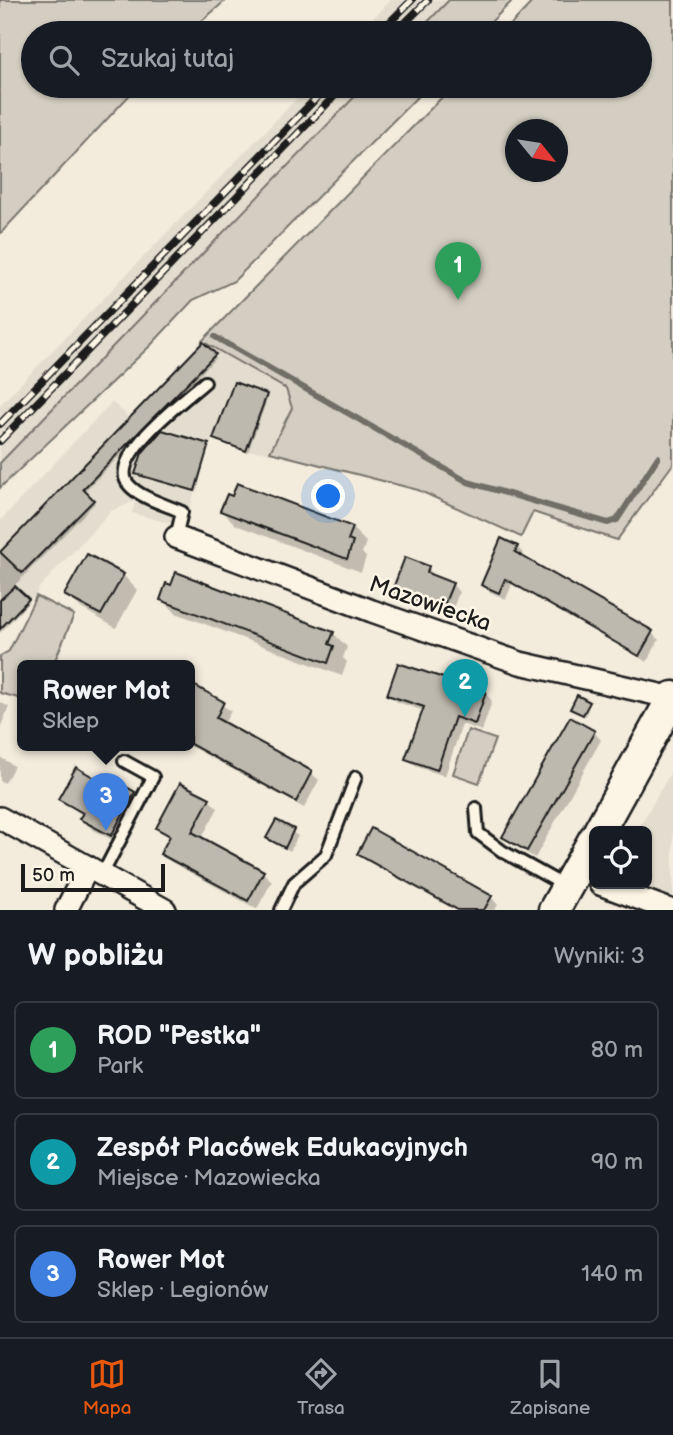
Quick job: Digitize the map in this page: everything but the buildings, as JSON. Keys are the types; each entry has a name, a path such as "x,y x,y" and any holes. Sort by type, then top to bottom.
{"main road":[{"path":"602,826 673,698"},
{"path":"578,887 589,854"}],"street":[{"name":"Mazowiecka","path":"176,537 520,663 673,698"},
{"path":"0,818 165,910"},
{"path":"66,910 95,871"},
{"path":"578,887 670,910"}],"lane":[{"path":"176,537 182,512 128,484 124,473 125,461 145,436 205,382"},
{"path":"95,871 153,777 124,761"},
{"path":"281,910 294,883 326,855 356,777"},
{"path":"476,808 478,833 502,851 578,887"}],"shaded area":[{"path":"0,0 226,0 202,21 21,21 21,98 127,98 0,234"},
{"path":"391,0 449,0 429,21 371,21"},
{"path":"449,0 513,0 492,21 429,21"},
{"path":"534,0 673,0 673,464 617,540 533,512 521,537 418,490 270,452 292,408 286,389 202,341 441,98 652,98 652,21 514,21"},
{"path":"297,98 353,98 0,463 0,405"},
{"path":"353,98 416,98 234,281 193,300 151,345 0,488 0,463"},
{"path":"202,341 286,389 292,408 270,452 246,451 214,439 209,444 184,527 132,513 135,501 111,511 38,589 36,596 29,599 0,630 0,521 112,402 130,418"},
{"path":"36,596 74,615 55,660 17,660 17,698 0,693 0,656 9,651"},
{"path":"468,730 495,739 479,783 453,774"},
{"path":"673,768 673,906 627,889 652,889 652,826 640,826"}],"waterway":[{"path":"215,337 468,482 608,523 617,520 658,457"}],"railway":[{"path":"391,21 412,0"},
{"path":"407,21 428,0"},
{"path":"0,424 316,98"},
{"path":"0,441 332,98"}],"place":[{"name":"ROD \"Pestka\"","path":"458,300"},
{"name":"Zespół Placówek Edukacyjnych","path":"465,717"},
{"name":"Rower Mot","path":"106,831"}]}
